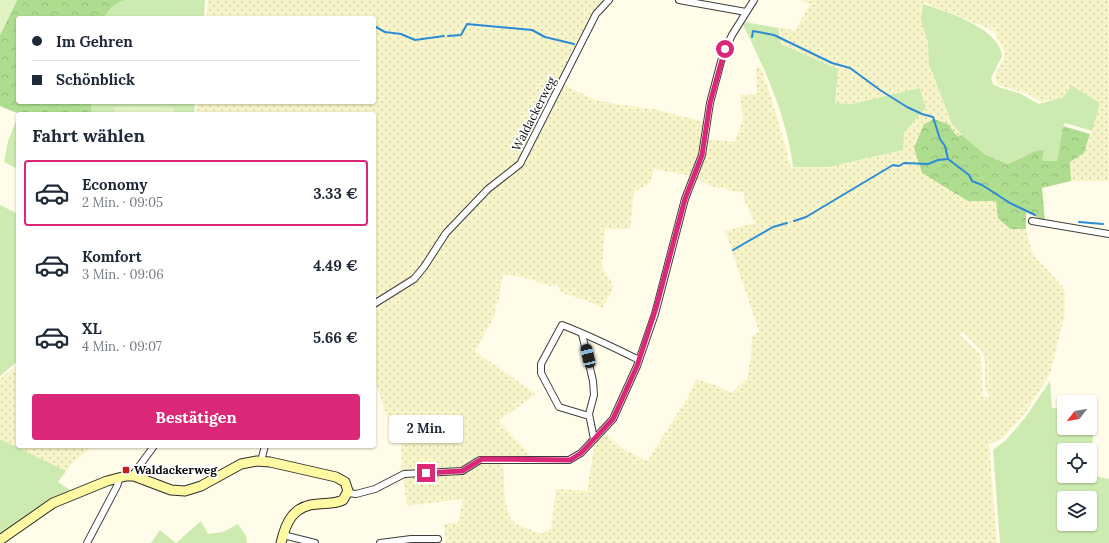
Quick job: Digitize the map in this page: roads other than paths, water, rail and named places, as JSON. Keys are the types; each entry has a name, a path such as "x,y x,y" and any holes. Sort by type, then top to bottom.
{"street":[{"name":"Waldackerweg","path":"376,303 414,279 424,267 446,233 488,189 520,164 596,14 609,0"},
{"path":"679,0 746,12"},
{"path":"348,493 356,494 375,489 403,474 462,471 480,460 567,460 579,454 615,416 639,360 655,314 685,199 702,155 710,103 723,54 732,35 754,0"},
{"path":"1032,221 1109,234"},
{"path":"589,416 559,408 540,371 541,364 562,325 582,334 591,336 639,360"},
{"path":"582,334 593,381 594,395 589,416 594,439"},
{"path":"132,476 153,448"},
{"path":"261,461 264,448"},
{"path":"0,540 54,503 120,477 132,476 172,490 185,491 201,486 241,464 261,461 340,478 346,483 348,493 345,498 339,502 312,504 299,509 290,517 282,539 315,543"},
{"path":"87,543 117,486 120,477"},
{"path":"380,543 411,539 438,539"}],"waterway":[{"path":"448,36 461,35 467,24 532,30 545,37 574,44"},
{"path":"376,27 385,32 401,34 415,40 444,36"},
{"path":"752,37 753,31 774,35 832,63 850,68 880,90 907,107 933,117 940,139 945,146 948,159 969,175 972,181 982,185 1010,203 1035,215"},
{"path":"794,221 806,217 893,165 899,166 904,163 928,164 938,160 948,159"},
{"path":"1079,222 1103,224"},
{"path":"733,250 773,227 787,223"}],"place":[{"name":"Waldackerweg","path":"126,470"}]}
